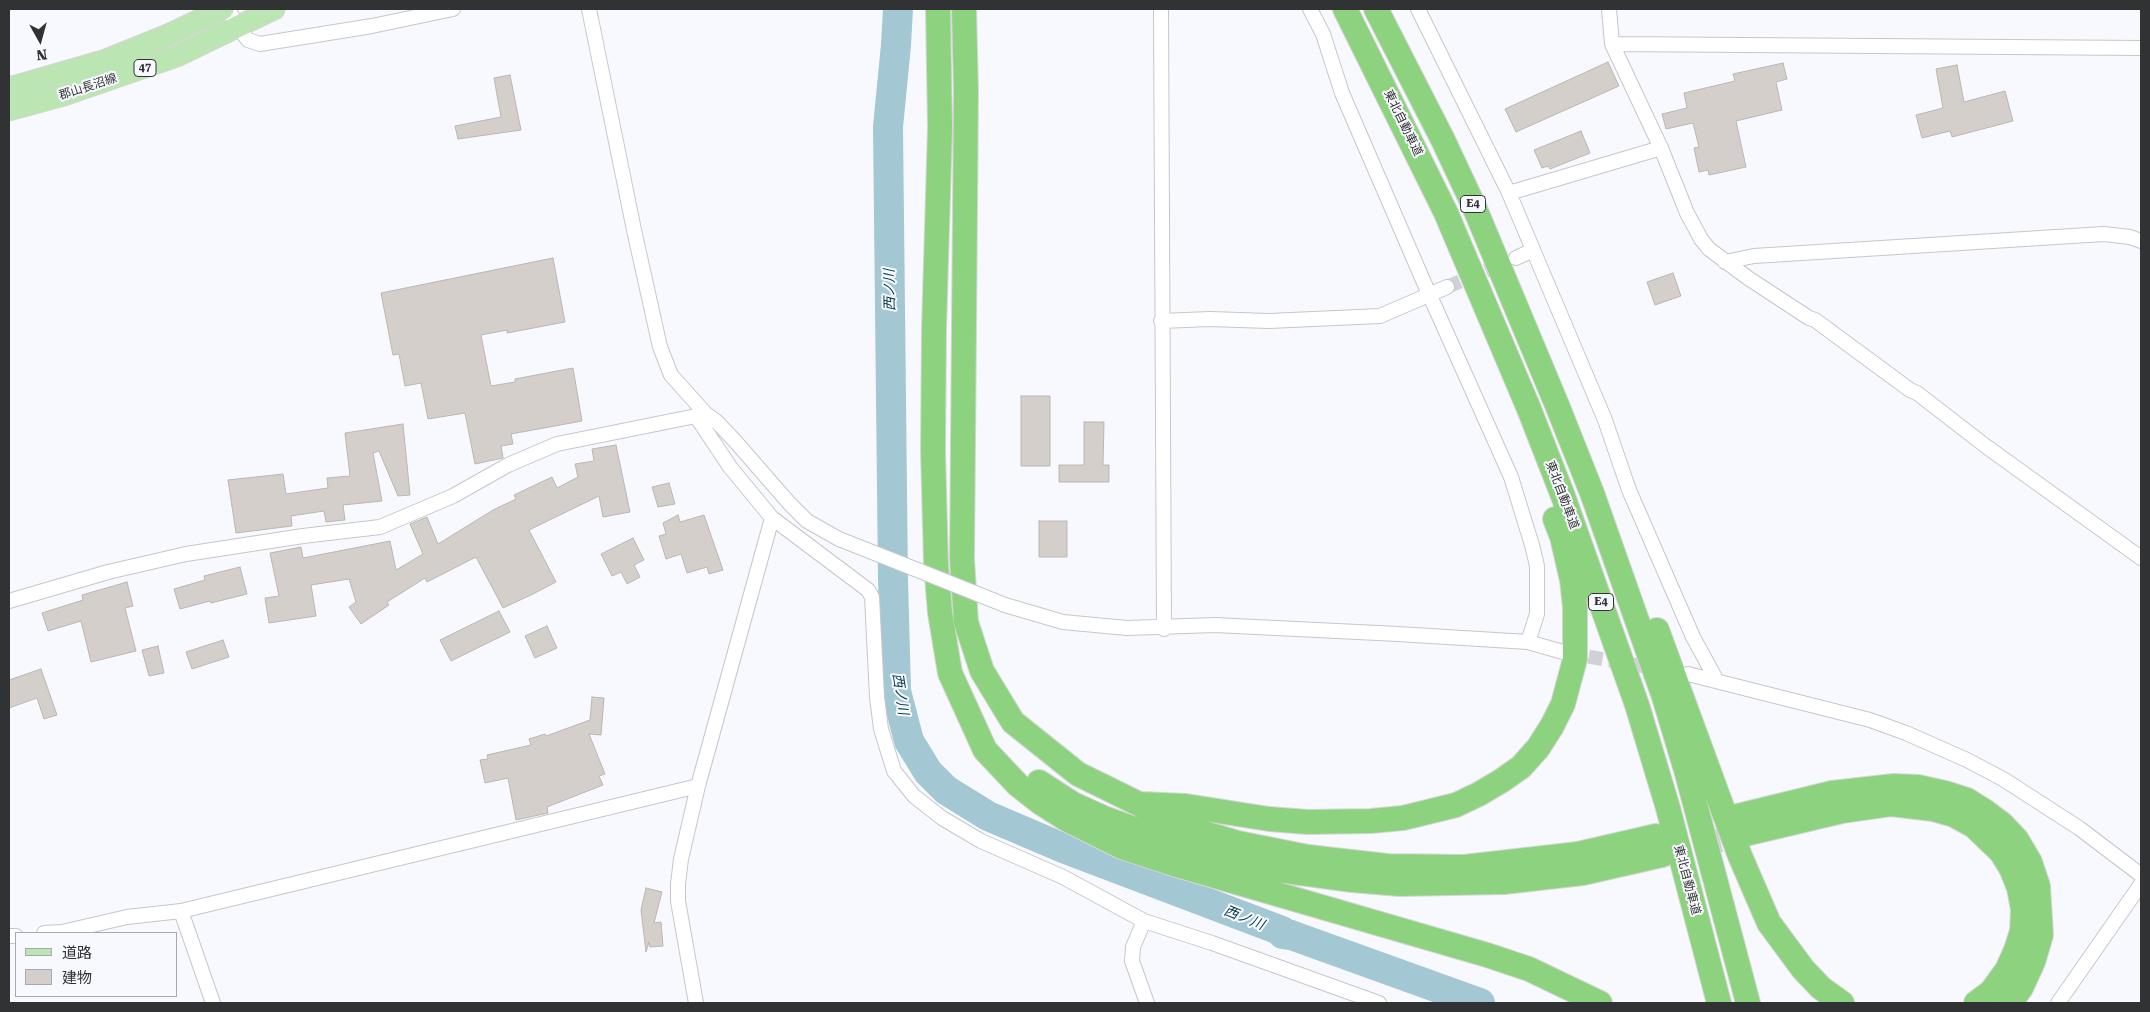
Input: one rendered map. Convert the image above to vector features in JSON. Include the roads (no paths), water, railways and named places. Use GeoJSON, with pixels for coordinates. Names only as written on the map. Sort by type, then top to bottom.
{"type":"FeatureCollection","features":[{"type":"Feature","properties":{"kind":"highway"},"geometry":{"type":"LineString","coordinates":[[938,9],[940,127],[934,329],[933,442],[936,564],[940,613],[950,673],[984,750],[1018,785],[1066,820],[1122,847],[1177,865],[1487,955],[1529,969],[1600,1003]]}},
{"type":"Feature","properties":{"kind":"highway"},"geometry":{"type":"LineString","coordinates":[[964,9],[966,102],[962,559],[966,622],[982,672],[1013,722],[1078,774],[1139,804],[1167,822],[1238,842],[1308,857],[1386,866],[1464,867],[1659,846],[1583,873],[1470,884],[1400,884],[1352,880],[1271,869],[1185,847],[1143,833],[1073,804],[1023,770],[972,725]]}},
{"type":"Feature","properties":{"kind":"highway","name":"東北自動車道"},"geometry":{"type":"LineString","coordinates":[[1345,9],[1446,213],[1529,409],[1610,626],[1637,705],[1668,808],[1719,1003]]}},
{"type":"Feature","properties":{"kind":"highway","name":"E4"},"geometry":{"type":"LineString","coordinates":[[1376,9],[1444,140],[1557,405],[1592,493],[1664,697],[1686,770],[1748,1003]]}},
{"type":"Feature","properties":{"kind":"highway"},"geometry":{"type":"LineString","coordinates":[[1139,804],[1186,806],[1269,819],[1308,822],[1403,818],[1456,804],[1479,794],[1501,781],[1521,767],[1538,748],[1552,726],[1566,697],[1575,659],[1575,607],[1572,580],[1562,537],[1516,414],[1446,213]]}},
{"type":"Feature","properties":{"kind":"highway"},"geometry":{"type":"LineString","coordinates":[[1557,405],[1599,489],[1643,592],[1740,856],[1769,923],[1803,969],[1821,988],[1842,1003]]}},
{"type":"Feature","properties":{"kind":"highway"},"geometry":{"type":"LineString","coordinates":[[1976,1003],[1991,992],[2007,970],[2022,931],[2023,909],[2019,888],[2011,868],[2001,852],[1974,826],[1954,815],[1933,809],[1891,804],[1741,825],[1832,793],[1894,786],[1918,787],[1946,793],[1967,800],[1986,812],[2002,824],[2017,840],[2030,862],[2038,886],[2041,935],[2034,962],[2021,988],[2010,1003]]}},
{"type":"Feature","properties":{"kind":"main road","name":"郡山長沼線"},"geometry":{"type":"LineString","coordinates":[[9,88],[106,60],[168,35],[223,9]]}},
{"type":"Feature","properties":{"kind":"main road","name":"郡山長沼線"},"geometry":{"type":"LineString","coordinates":[[9,110],[123,75],[177,56],[233,18],[274,9]]}},
{"type":"Feature","properties":{"kind":"street"},"geometry":{"type":"LineString","coordinates":[[233,18],[248,40],[260,44],[372,26],[454,9]]}},
{"type":"Feature","properties":{"kind":"street"},"geometry":{"type":"LineString","coordinates":[[589,9],[634,230],[664,359],[671,375],[701,415],[730,467],[772,518],[868,590],[872,597],[880,729],[894,771],[914,796],[942,818],[981,841],[1063,877],[1144,921],[1212,943],[1379,1003]]}},
{"type":"Feature","properties":{"kind":"street"},"geometry":{"type":"LineString","coordinates":[[1161,9],[1161,320],[1164,629]]}},
{"type":"Feature","properties":{"kind":"street"},"geometry":{"type":"LineString","coordinates":[[1310,9],[1323,34],[1342,93],[1511,477],[1532,546],[1538,586],[1537,614],[1528,642]]}},
{"type":"Feature","properties":{"kind":"street"},"geometry":{"type":"LineString","coordinates":[[1418,9],[1509,193],[1605,420],[1629,490],[1693,637],[1717,681]]}},
{"type":"Feature","properties":{"kind":"street"},"geometry":{"type":"LineString","coordinates":[[1609,9],[1612,44],[1662,148],[1693,225],[1709,249],[1809,318],[1815,320],[2141,558]]}},
{"type":"Feature","properties":{"kind":"street"},"geometry":{"type":"LineString","coordinates":[[1612,44],[2141,48]]}},
{"type":"Feature","properties":{"kind":"street"},"geometry":{"type":"LineString","coordinates":[[1509,193],[1662,148]]}},
{"type":"Feature","properties":{"kind":"street"},"geometry":{"type":"LineString","coordinates":[[1726,262],[1754,256],[2104,234],[2130,237],[2141,241]]}},
{"type":"Feature","properties":{"kind":"street"},"geometry":{"type":"LineString","coordinates":[[1516,258],[1533,250]]}},
{"type":"Feature","properties":{"kind":"street"},"geometry":{"type":"LineString","coordinates":[[1161,320],[1269,321],[1380,316],[1430,296],[1447,287]]}},
{"type":"Feature","properties":{"kind":"street"},"geometry":{"type":"LineString","coordinates":[[9,601],[108,572],[186,554],[303,536],[380,527],[453,496],[508,466],[557,444],[701,415],[716,421],[807,522],[839,539],[1005,605],[1063,622],[1127,628],[1164,629],[1215,625],[1528,642],[1563,652]]}},
{"type":"Feature","properties":{"kind":"street"},"geometry":{"type":"LineString","coordinates":[[696,1003],[680,920],[678,884],[684,844],[698,786],[772,518]]}},
{"type":"Feature","properties":{"kind":"street"},"geometry":{"type":"LineString","coordinates":[[1688,674],[1870,720],[1906,733],[2003,779],[2079,828],[2141,875]]}},
{"type":"Feature","properties":{"kind":"street"},"geometry":{"type":"LineString","coordinates":[[62,932],[127,917],[181,911],[698,786]]}},
{"type":"Feature","properties":{"kind":"street"},"geometry":{"type":"LineString","coordinates":[[2058,1003],[2141,884]]}},
{"type":"Feature","properties":{"kind":"street"},"geometry":{"type":"LineString","coordinates":[[181,911],[213,1003]]}},
{"type":"Feature","properties":{"kind":"street"},"geometry":{"type":"LineString","coordinates":[[1144,921],[1133,947],[1132,962],[1147,1003]]}},
{"type":"Feature","properties":{"kind":"waterway","name":"西ノ川"},"geometry":{"type":"LineString","coordinates":[[898,9],[888,127],[893,579],[896,691],[909,741],[928,772],[946,790],[988,816],[1063,848],[1282,931],[1283,934],[1291,935],[1480,1003]]}},
{"type":"Feature","properties":{"kind":"tunnel"},"geometry":{"type":"LineString","coordinates":[[1447,287],[1504,263]]}},
{"type":"Feature","properties":{"kind":"tunnel"},"geometry":{"type":"LineString","coordinates":[[1568,653],[1658,669]]}},
{"type":"Feature","properties":{"kind":"tunnel"},"geometry":{"type":"LineString","coordinates":[[1662,855],[1745,834]]}}]}
